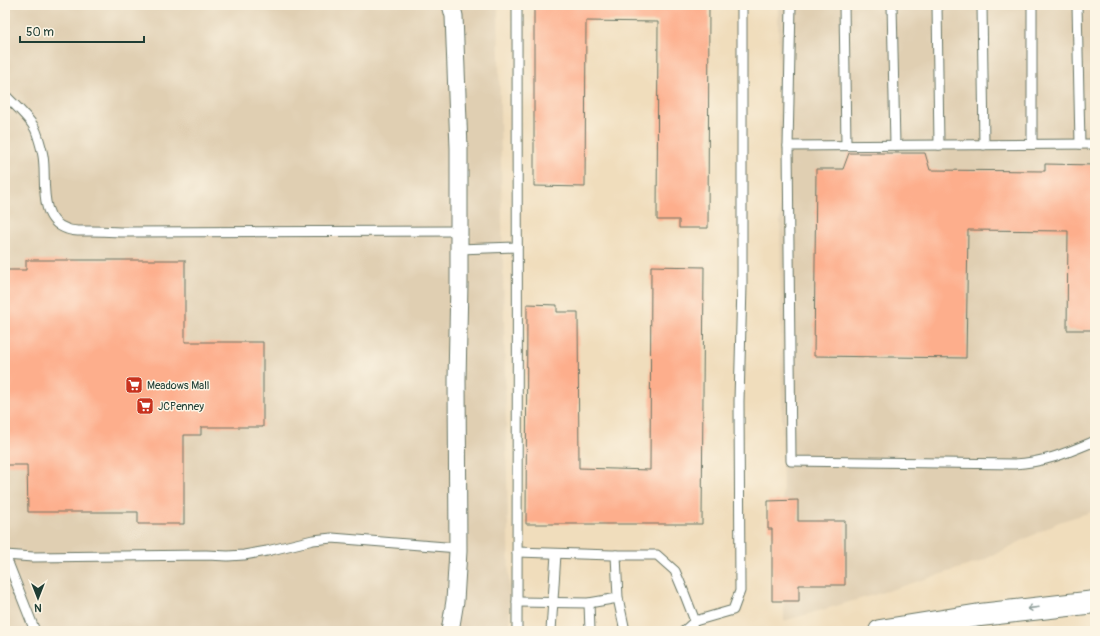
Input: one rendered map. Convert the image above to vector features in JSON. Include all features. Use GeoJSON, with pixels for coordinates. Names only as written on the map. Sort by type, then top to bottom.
{"type":"FeatureCollection","features":[{"type":"Feature","properties":{"kind":"highway"},"geometry":{"type":"LineString","coordinates":[[1071,604],[1095,596]]}},
{"type":"Feature","properties":{"kind":"highway"},"geometry":{"type":"LineString","coordinates":[[880,631],[980,615],[1095,602]]}},
{"type":"Feature","properties":{"kind":"street"},"geometry":{"type":"LineString","coordinates":[[450,631],[456,601],[458,548],[457,418],[460,284],[459,148],[454,16],[451,5]]}},
{"type":"Feature","properties":{"kind":"lane"},"geometry":{"type":"LineString","coordinates":[[517,5],[517,631]]}},
{"type":"Feature","properties":{"kind":"lane"},"geometry":{"type":"LineString","coordinates":[[684,631],[694,621],[733,610],[740,591],[738,401],[742,285],[742,5]]}},
{"type":"Feature","properties":{"kind":"lane"},"geometry":{"type":"LineString","coordinates":[[791,5],[788,146],[790,461],[1030,463],[1058,456],[1095,441]]}},
{"type":"Feature","properties":{"kind":"lane"},"geometry":{"type":"LineString","coordinates":[[844,5],[846,145]]}},
{"type":"Feature","properties":{"kind":"lane"},"geometry":{"type":"LineString","coordinates":[[892,5],[895,145]]}},
{"type":"Feature","properties":{"kind":"lane"},"geometry":{"type":"LineString","coordinates":[[937,5],[939,145]]}},
{"type":"Feature","properties":{"kind":"lane"},"geometry":{"type":"LineString","coordinates":[[982,5],[984,145]]}},
{"type":"Feature","properties":{"kind":"lane"},"geometry":{"type":"LineString","coordinates":[[1032,5],[1032,144]]}},
{"type":"Feature","properties":{"kind":"lane"},"geometry":{"type":"LineString","coordinates":[[1077,5],[1080,144]]}},
{"type":"Feature","properties":{"kind":"lane"},"geometry":{"type":"LineString","coordinates":[[5,96],[34,127],[43,156],[45,201],[55,222],[67,229],[80,231],[128,232],[459,231]]}},
{"type":"Feature","properties":{"kind":"lane"},"geometry":{"type":"LineString","coordinates":[[788,146],[1095,144]]}},
{"type":"Feature","properties":{"kind":"lane"},"geometry":{"type":"LineString","coordinates":[[459,249],[517,247]]}},
{"type":"Feature","properties":{"kind":"lane"},"geometry":{"type":"LineString","coordinates":[[35,631],[5,555],[33,557],[228,556],[259,553],[313,540],[332,538],[458,548]]}},
{"type":"Feature","properties":{"kind":"lane"},"geometry":{"type":"LineString","coordinates":[[517,552],[657,555],[675,571],[694,621]]}},
{"type":"Feature","properties":{"kind":"lane"},"geometry":{"type":"LineString","coordinates":[[551,631],[556,554]]}},
{"type":"Feature","properties":{"kind":"lane"},"geometry":{"type":"LineString","coordinates":[[616,555],[618,598],[625,631]]}},
{"type":"Feature","properties":{"kind":"lane"},"geometry":{"type":"LineString","coordinates":[[517,602],[588,603],[618,598]]}},
{"type":"Feature","properties":{"kind":"lane"},"geometry":{"type":"LineString","coordinates":[[588,603],[590,631]]}},
{"type":"Feature","properties":{"kind":"shaded area"},"geometry":{"type":"Polygon","coordinates":[[[5,5],[498,5],[510,631],[5,631],[5,5]]]}},
{"type":"Feature","properties":{"kind":"shaded area"},"geometry":{"type":"Polygon","coordinates":[[[778,5],[1095,5],[1095,511],[1059,522],[980,562],[784,621],[778,5]]]}},
{"type":"Feature","properties":{"kind":"building"},"geometry":{"type":"Polygon","coordinates":[[[534,5],[709,5],[708,228],[679,228],[679,220],[657,220],[658,22],[586,21],[585,187],[534,186],[534,5]]]}},
{"type":"Feature","properties":{"kind":"building"},"geometry":{"type":"Polygon","coordinates":[[[849,153],[925,153],[930,170],[1045,171],[1045,164],[1095,165],[1095,330],[1067,330],[1068,231],[968,230],[966,358],[814,356],[816,169],[843,169],[849,153]]]}},
{"type":"Feature","properties":{"kind":"building","name":"Meadows Mall"},"geometry":{"type":"Polygon","coordinates":[[[26,260],[185,260],[185,342],[263,342],[263,427],[201,427],[201,435],[184,435],[184,524],[138,524],[138,512],[28,512],[27,465],[5,465],[5,270],[26,270],[26,260]]]}},
{"type":"Feature","properties":{"kind":"building"},"geometry":{"type":"Polygon","coordinates":[[[651,266],[704,267],[702,524],[526,524],[527,304],[557,305],[557,312],[578,312],[579,468],[650,470],[651,266]]]}},
{"type":"Feature","properties":{"kind":"building"},"geometry":{"type":"Polygon","coordinates":[[[798,500],[798,521],[845,521],[845,585],[799,585],[799,601],[772,601],[772,529],[768,529],[768,501],[798,500]]]}},
{"type":"Feature","properties":{"kind":"place","name":"Meadows Mall"},"geometry":{"type":"Point","coordinates":[134,385]}},
{"type":"Feature","properties":{"kind":"place","name":"JCPenney"},"geometry":{"type":"Point","coordinates":[145,406]}}]}
